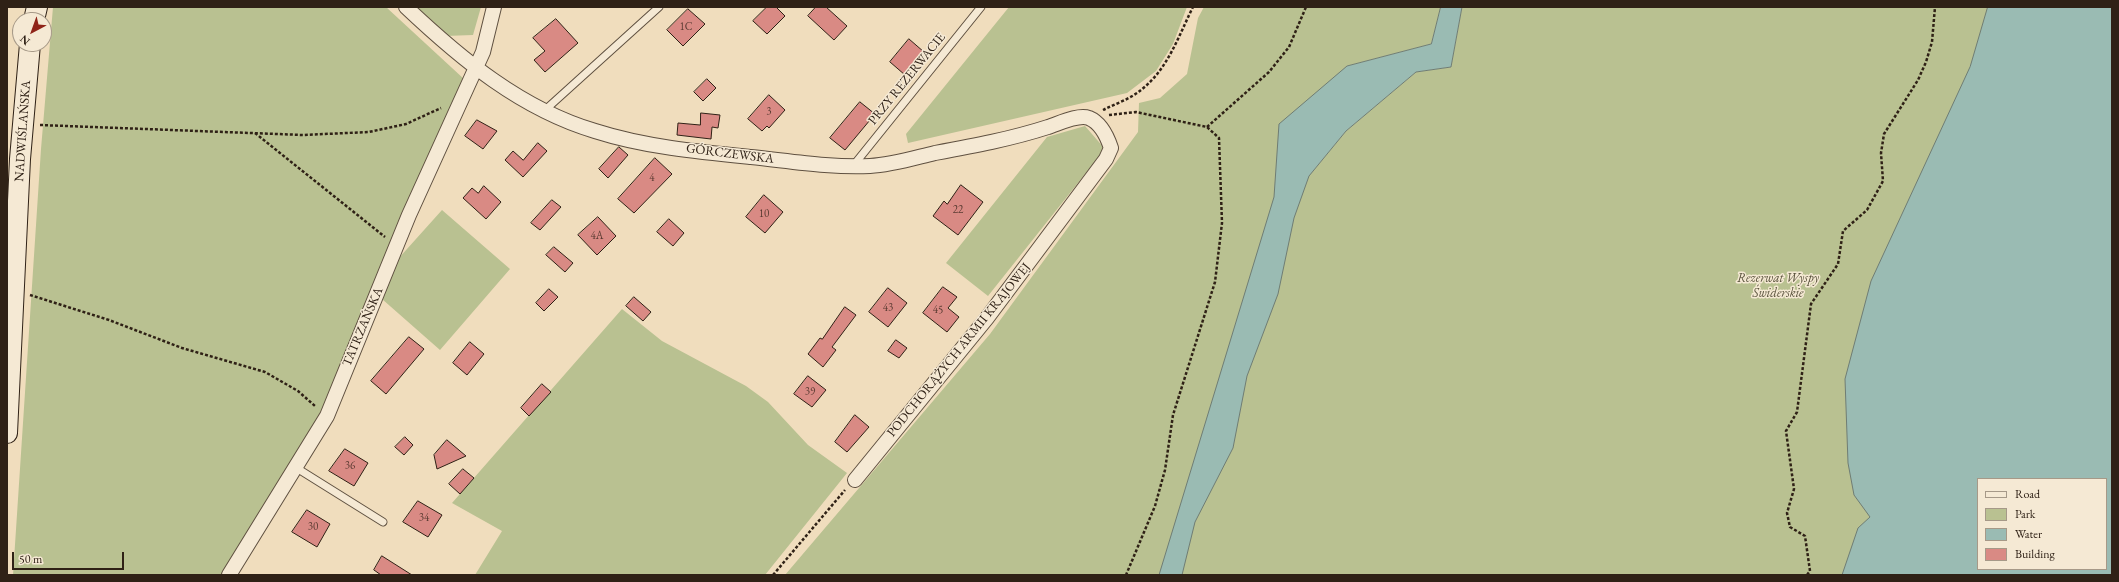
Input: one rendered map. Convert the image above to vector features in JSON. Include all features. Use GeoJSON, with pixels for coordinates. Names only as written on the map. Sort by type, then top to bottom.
{"type":"FeatureCollection","features":[{"type":"Feature","properties":{"kind":"main road","name":"NADWIŚLAŃSKA"},"geometry":{"type":"LineString","coordinates":[[7,433],[21,144],[29,52]]}},
{"type":"Feature","properties":{"kind":"street","name":"GÓRCZEWSKA"},"geometry":{"type":"LineString","coordinates":[[406,7],[439,38],[475,68],[544,110],[595,132],[708,154],[853,166],[886,164],[1021,135],[1077,118],[1088,118]]}},
{"type":"Feature","properties":{"kind":"street","name":"TATRZAŃSKA"},"geometry":{"type":"LineString","coordinates":[[229,575],[326,416],[412,208],[483,52],[494,7]]}},
{"type":"Feature","properties":{"kind":"street","name":"PODCHORĄŻYCH ARMII KRAJOWEJ"},"geometry":{"type":"LineString","coordinates":[[855,480],[987,318],[1106,159],[1111,148],[1107,136],[1100,127],[1088,118]]}},
{"type":"Feature","properties":{"kind":"lane"},"geometry":{"type":"LineString","coordinates":[[544,110],[659,7]]}},
{"type":"Feature","properties":{"kind":"lane","name":"PRZY REZERWACIE"},"geometry":{"type":"LineString","coordinates":[[853,166],[980,7]]}},
{"type":"Feature","properties":{"kind":"lane"},"geometry":{"type":"LineString","coordinates":[[295,467],[383,522]]}},
{"type":"Feature","properties":{"kind":"path"},"geometry":{"type":"LineString","coordinates":[[1088,118],[1140,91],[1158,74],[1177,42],[1193,7]]}},
{"type":"Feature","properties":{"kind":"path"},"geometry":{"type":"LineString","coordinates":[[1207,127],[1269,72],[1289,47],[1306,7]]}},
{"type":"Feature","properties":{"kind":"path"},"geometry":{"type":"LineString","coordinates":[[1807,575],[1810,571],[1805,536],[1790,527],[1787,513],[1794,489],[1786,431],[1797,412],[1811,304],[1838,264],[1843,231],[1867,210],[1883,181],[1881,153],[1884,134],[1918,80],[1926,62],[1932,42],[1935,7]]}},
{"type":"Feature","properties":{"kind":"path"},"geometry":{"type":"LineString","coordinates":[[40,125],[255,133],[303,134],[370,132],[406,124],[442,108]]}},
{"type":"Feature","properties":{"kind":"path"},"geometry":{"type":"LineString","coordinates":[[1088,118],[1136,112],[1207,127],[1219,138],[1222,224],[1215,282],[1173,415],[1165,470],[1155,506],[1126,575]]}},
{"type":"Feature","properties":{"kind":"path"},"geometry":{"type":"LineString","coordinates":[[255,133],[397,246]]}},
{"type":"Feature","properties":{"kind":"path"},"geometry":{"type":"LineString","coordinates":[[14,290],[109,320],[182,348],[265,372],[298,391],[326,416]]}},
{"type":"Feature","properties":{"kind":"path"},"geometry":{"type":"LineString","coordinates":[[773,575],[855,480]]}},
{"type":"Feature","properties":{"kind":"green space"},"geometry":{"type":"Polygon","coordinates":[[[53,7],[386,7],[464,79],[349,352],[318,417],[223,575],[13,575],[41,149],[49,52],[52,52],[53,7]]]}},
{"type":"Feature","properties":{"kind":"green space"},"geometry":{"type":"Polygon","coordinates":[[[415,7],[481,7],[473,35],[445,36],[415,7]]]}},
{"type":"Feature","properties":{"kind":"green space"},"geometry":{"type":"Polygon","coordinates":[[[1009,7],[1187,7],[1173,44],[1156,71],[1127,93],[908,143],[906,134],[1009,7]]]}},
{"type":"Feature","properties":{"kind":"green space","name":"Rezerwat Wyspy Świderskie"},"geometry":{"type":"Polygon","coordinates":[[[1204,7],[1441,7],[1431,44],[1347,66],[1312,172],[1346,131],[1416,72],[1451,67],[1462,7],[2112,7],[2112,575],[785,575],[990,334],[1138,132],[1139,103],[1160,98],[1187,74],[1198,18],[1204,7]]]}},
{"type":"Feature","properties":{"kind":"green space"},"geometry":{"type":"Polygon","coordinates":[[[1085,126],[1105,149],[988,296],[946,263],[1047,137],[1085,126]]]}},
{"type":"Feature","properties":{"kind":"green space"},"geometry":{"type":"Polygon","coordinates":[[[442,210],[510,269],[440,350],[382,299],[398,259],[442,210]]]}},
{"type":"Feature","properties":{"kind":"green space"},"geometry":{"type":"Polygon","coordinates":[[[622,309],[662,341],[746,386],[768,402],[808,445],[847,473],[765,575],[475,575],[502,531],[452,503],[622,309]]]}},
{"type":"Feature","properties":{"kind":"water"},"geometry":{"type":"Polygon","coordinates":[[[1441,7],[1462,7],[1451,67],[1416,72],[1346,131],[1309,176],[1294,218],[1278,294],[1247,376],[1233,448],[1195,522],[1182,575],[1159,575],[1274,197],[1279,124],[1347,66],[1431,44],[1441,7]]]}},
{"type":"Feature","properties":{"kind":"water"},"geometry":{"type":"Polygon","coordinates":[[[1988,7],[2112,7],[2112,575],[1842,575],[1858,528],[1870,517],[1854,495],[1848,463],[1845,379],[1871,281],[1970,67],[1988,7]]]}},
{"type":"Feature","properties":{"kind":"building"},"geometry":{"type":"Polygon","coordinates":[[[767,7],[776,7],[785,16],[767,34],[753,21],[767,7]]]}},
{"type":"Feature","properties":{"kind":"building"},"geometry":{"type":"Polygon","coordinates":[[[816,7],[826,7],[847,26],[834,40],[808,16],[816,7]]]}},
{"type":"Feature","properties":{"kind":"building"},"geometry":{"type":"Polygon","coordinates":[[[688,9],[705,24],[683,46],[667,30],[688,9]]]}},
{"type":"Feature","properties":{"kind":"building"},"geometry":{"type":"Polygon","coordinates":[[[556,19],[578,43],[545,72],[534,60],[545,51],[533,38],[556,19]]]}},
{"type":"Feature","properties":{"kind":"building"},"geometry":{"type":"Polygon","coordinates":[[[909,39],[924,52],[905,75],[890,62],[909,39]]]}},
{"type":"Feature","properties":{"kind":"building"},"geometry":{"type":"Polygon","coordinates":[[[707,79],[716,88],[703,101],[694,92],[707,79]]]}},
{"type":"Feature","properties":{"kind":"building"},"geometry":{"type":"Polygon","coordinates":[[[769,95],[785,110],[769,128],[767,126],[762,131],[748,119],[769,95]]]}},
{"type":"Feature","properties":{"kind":"building"},"geometry":{"type":"Polygon","coordinates":[[[860,102],[875,114],[845,150],[830,138],[860,102]]]}},
{"type":"Feature","properties":{"kind":"building"},"geometry":{"type":"Polygon","coordinates":[[[701,113],[720,115],[718,128],[712,127],[711,139],[677,135],[678,123],[700,125],[701,113]]]}},
{"type":"Feature","properties":{"kind":"building"},"geometry":{"type":"Polygon","coordinates":[[[477,120],[497,131],[483,149],[465,136],[477,120]]]}},
{"type":"Feature","properties":{"kind":"building"},"geometry":{"type":"Polygon","coordinates":[[[538,143],[547,151],[523,177],[505,160],[513,151],[523,160],[538,143]]]}},
{"type":"Feature","properties":{"kind":"building"},"geometry":{"type":"Polygon","coordinates":[[[619,147],[628,155],[608,178],[599,169],[619,147]]]}},
{"type":"Feature","properties":{"kind":"building"},"geometry":{"type":"Polygon","coordinates":[[[655,158],[672,174],[634,213],[618,199],[655,158]]]}},
{"type":"Feature","properties":{"kind":"building"},"geometry":{"type":"Polygon","coordinates":[[[961,185],[983,202],[958,235],[933,216],[944,201],[947,204],[961,185]]]}},
{"type":"Feature","properties":{"kind":"building"},"geometry":{"type":"Polygon","coordinates":[[[484,186],[501,202],[486,219],[463,198],[472,188],[478,193],[484,186]]]}},
{"type":"Feature","properties":{"kind":"building"},"geometry":{"type":"Polygon","coordinates":[[[764,195],[783,212],[765,233],[746,217],[764,195]]]}},
{"type":"Feature","properties":{"kind":"building"},"geometry":{"type":"Polygon","coordinates":[[[552,200],[561,207],[540,230],[531,223],[552,200]]]}},
{"type":"Feature","properties":{"kind":"building"},"geometry":{"type":"Polygon","coordinates":[[[598,217],[616,236],[597,255],[578,235],[598,217]]]}},
{"type":"Feature","properties":{"kind":"building"},"geometry":{"type":"Polygon","coordinates":[[[669,219],[684,233],[673,246],[657,232],[669,219]]]}},
{"type":"Feature","properties":{"kind":"building"},"geometry":{"type":"Polygon","coordinates":[[[554,247],[573,263],[565,272],[546,255],[554,247]]]}},
{"type":"Feature","properties":{"kind":"building"},"geometry":{"type":"Polygon","coordinates":[[[943,287],[957,297],[948,308],[959,317],[947,332],[923,313],[943,287]]]}},
{"type":"Feature","properties":{"kind":"building"},"geometry":{"type":"Polygon","coordinates":[[[888,288],[907,303],[888,327],[869,312],[888,288]]]}},
{"type":"Feature","properties":{"kind":"building"},"geometry":{"type":"Polygon","coordinates":[[[549,289],[558,297],[544,311],[536,303],[549,289]]]}},
{"type":"Feature","properties":{"kind":"building"},"geometry":{"type":"Polygon","coordinates":[[[634,297],[651,312],[643,321],[626,306],[634,297]]]}},
{"type":"Feature","properties":{"kind":"building"},"geometry":{"type":"Polygon","coordinates":[[[845,307],[856,315],[832,347],[836,350],[823,367],[808,354],[820,338],[822,339],[845,307]]]}},
{"type":"Feature","properties":{"kind":"building"},"geometry":{"type":"Polygon","coordinates":[[[409,337],[424,349],[386,394],[371,381],[409,337]]]}},
{"type":"Feature","properties":{"kind":"building"},"geometry":{"type":"Polygon","coordinates":[[[896,340],[907,348],[899,358],[888,351],[896,340]]]}},
{"type":"Feature","properties":{"kind":"building"},"geometry":{"type":"Polygon","coordinates":[[[470,342],[484,354],[467,375],[453,363],[470,342]]]}},
{"type":"Feature","properties":{"kind":"building"},"geometry":{"type":"Polygon","coordinates":[[[808,376],[826,390],[812,407],[794,394],[808,376]]]}},
{"type":"Feature","properties":{"kind":"building"},"geometry":{"type":"Polygon","coordinates":[[[542,384],[551,392],[529,416],[521,408],[542,384]]]}},
{"type":"Feature","properties":{"kind":"building"},"geometry":{"type":"Polygon","coordinates":[[[855,415],[869,427],[847,452],[835,442],[855,415]]]}},
{"type":"Feature","properties":{"kind":"building"},"geometry":{"type":"Polygon","coordinates":[[[405,437],[413,445],[404,455],[395,447],[405,437]]]}},
{"type":"Feature","properties":{"kind":"building"},"geometry":{"type":"Polygon","coordinates":[[[447,440],[466,456],[437,469],[434,455],[447,440]]]}},
{"type":"Feature","properties":{"kind":"building"},"geometry":{"type":"Polygon","coordinates":[[[345,449],[368,463],[354,486],[329,471],[345,449]]]}},
{"type":"Feature","properties":{"kind":"building"},"geometry":{"type":"Polygon","coordinates":[[[463,469],[474,478],[460,494],[449,484],[463,469]]]}},
{"type":"Feature","properties":{"kind":"building"},"geometry":{"type":"Polygon","coordinates":[[[418,501],[442,515],[428,537],[403,522],[418,501]]]}},
{"type":"Feature","properties":{"kind":"building"},"geometry":{"type":"Polygon","coordinates":[[[307,510],[330,524],[317,547],[292,532],[307,510]]]}},
{"type":"Feature","properties":{"kind":"building"},"geometry":{"type":"Polygon","coordinates":[[[382,556],[412,575],[381,575],[374,570],[382,556]]]}}]}
